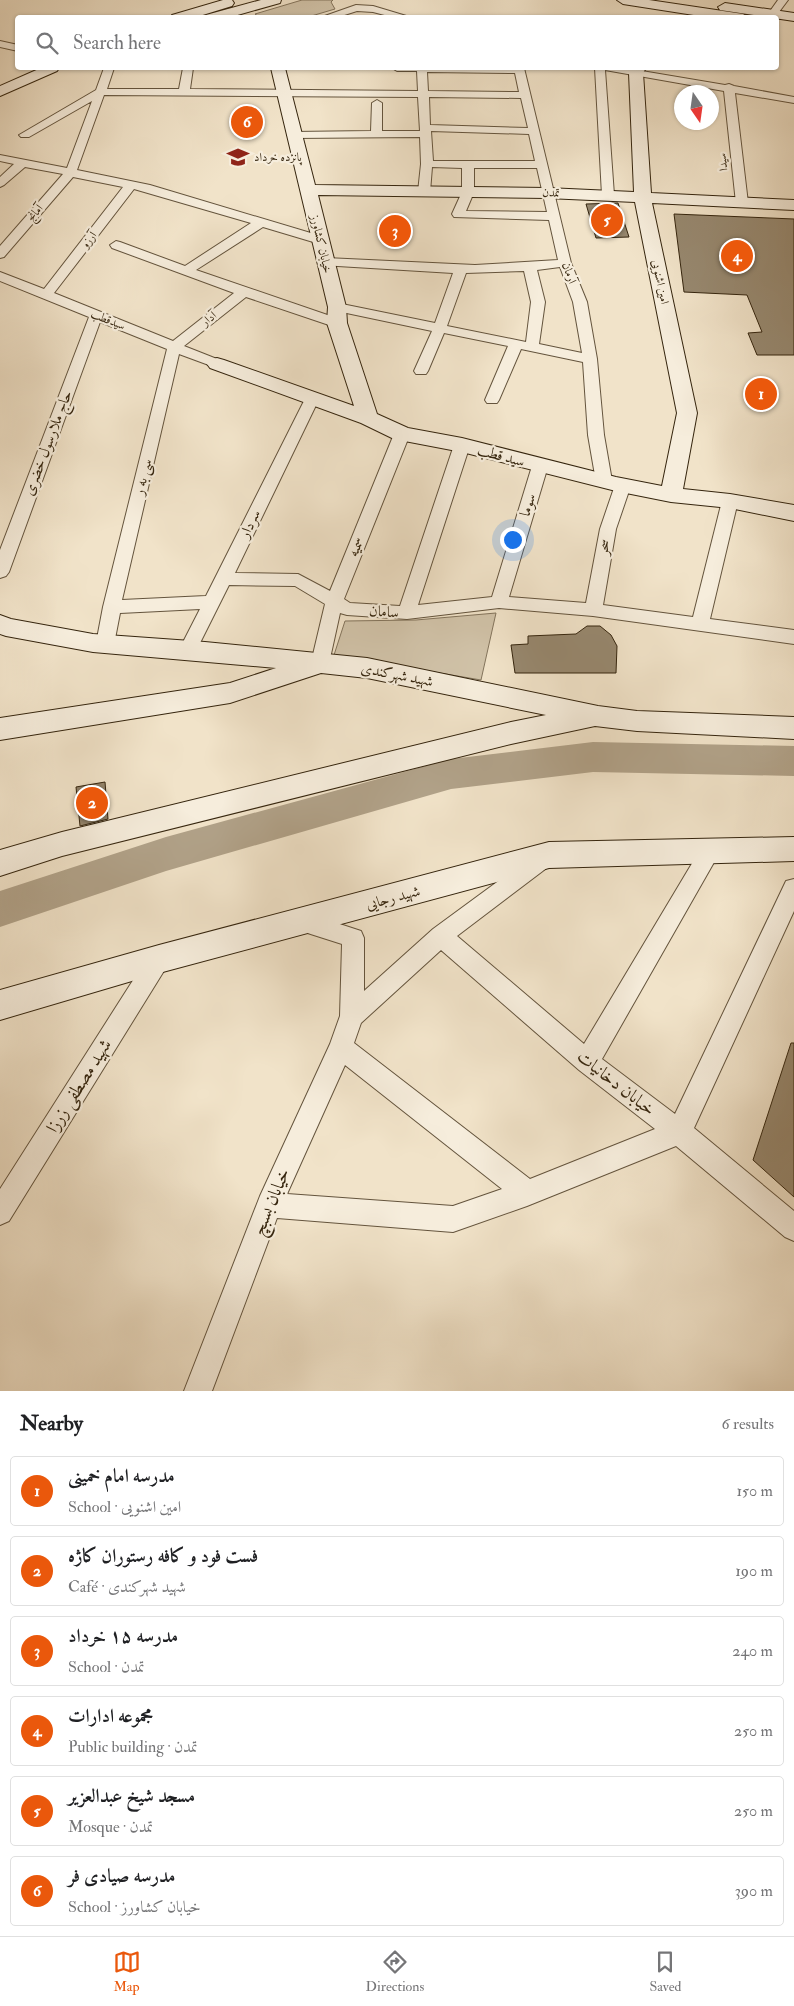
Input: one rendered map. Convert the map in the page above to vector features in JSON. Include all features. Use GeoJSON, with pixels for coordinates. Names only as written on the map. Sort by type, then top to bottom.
{"type":"FeatureCollection","features":[{"type":"Feature","properties":{"kind":"street"},"geometry":{"type":"LineString","coordinates":[[198,0],[236,8]]}},
{"type":"Feature","properties":{"kind":"street"},"geometry":{"type":"LineString","coordinates":[[195,15],[274,0]]}},
{"type":"Feature","properties":{"kind":"street"},"geometry":{"type":"LineString","coordinates":[[623,0],[750,15]]}},
{"type":"Feature","properties":{"kind":"street"},"geometry":{"type":"LineString","coordinates":[[776,15],[783,0]]}},
{"type":"Feature","properties":{"kind":"street"},"geometry":{"type":"LineString","coordinates":[[675,6],[727,15]]}},
{"type":"Feature","properties":{"kind":"street"},"geometry":{"type":"LineString","coordinates":[[218,15],[236,8]]}},
{"type":"Feature","properties":{"kind":"street"},"geometry":{"type":"LineString","coordinates":[[333,15],[356,8],[373,8],[398,15]]}},
{"type":"Feature","properties":{"kind":"street"},"geometry":{"type":"LineString","coordinates":[[779,18],[794,17]]}},
{"type":"Feature","properties":{"kind":"street"},"geometry":{"type":"LineString","coordinates":[[779,19],[794,24]]}},
{"type":"Feature","properties":{"kind":"street"},"geometry":{"type":"LineString","coordinates":[[0,44],[15,47]]}},
{"type":"Feature","properties":{"kind":"street"},"geometry":{"type":"LineString","coordinates":[[0,81],[25,70]]}},
{"type":"Feature","properties":{"kind":"street"},"geometry":{"type":"LineString","coordinates":[[0,92],[48,70]]}},
{"type":"Feature","properties":{"kind":"street"},"geometry":{"type":"LineString","coordinates":[[71,172],[108,70]]}},
{"type":"Feature","properties":{"kind":"street"},"geometry":{"type":"LineString","coordinates":[[184,94],[188,70]]}},
{"type":"Feature","properties":{"kind":"street","name":"خیابان کشاورز"},"geometry":{"type":"LineString","coordinates":[[278,70],[326,262],[337,315],[368,418]]}},
{"type":"Feature","properties":{"kind":"street"},"geometry":{"type":"LineString","coordinates":[[422,70],[427,164],[424,192]]}},
{"type":"Feature","properties":{"kind":"street","name":"آرمان"},"geometry":{"type":"LineString","coordinates":[[520,70],[547,193],[565,263],[580,302],[590,359],[596,435],[614,483]]}},
{"type":"Feature","properties":{"kind":"street"},"geometry":{"type":"LineString","coordinates":[[600,70],[608,196]]}},
{"type":"Feature","properties":{"kind":"street"},"geometry":{"type":"LineString","coordinates":[[638,70],[794,100]]}},
{"type":"Feature","properties":{"kind":"street","name":"امین اشنویی"},"geometry":{"type":"LineString","coordinates":[[638,70],[643,199],[687,413],[671,495]]}},
{"type":"Feature","properties":{"kind":"street","name":"سیدا"},"geometry":{"type":"LineString","coordinates":[[729,88],[742,203]]}},
{"type":"Feature","properties":{"kind":"street"},"geometry":{"type":"LineString","coordinates":[[25,135],[100,92],[184,94],[283,92],[525,96]]}},
{"type":"Feature","properties":{"kind":"street"},"geometry":{"type":"LineString","coordinates":[[376,134],[377,103]]}},
{"type":"Feature","properties":{"kind":"street"},"geometry":{"type":"LineString","coordinates":[[293,135],[376,134],[424,131],[533,131]]}},
{"type":"Feature","properties":{"kind":"street"},"geometry":{"type":"LineString","coordinates":[[0,158],[131,185],[320,240]]}},
{"type":"Feature","properties":{"kind":"street"},"geometry":{"type":"LineString","coordinates":[[0,183],[22,163]]}},
{"type":"Feature","properties":{"kind":"street"},"geometry":{"type":"LineString","coordinates":[[427,164],[542,165]]}},
{"type":"Feature","properties":{"kind":"street"},"geometry":{"type":"LineString","coordinates":[[468,164],[468,192],[458,214],[554,216]]}},
{"type":"Feature","properties":{"kind":"street","name":"آمانج"},"geometry":{"type":"LineString","coordinates":[[0,254],[71,172]]}},
{"type":"Feature","properties":{"kind":"street","name":"آرزو"},"geometry":{"type":"LineString","coordinates":[[46,295],[131,185]]}},
{"type":"Feature","properties":{"kind":"street","name":"تمدن"},"geometry":{"type":"LineString","coordinates":[[308,190],[547,193],[794,205]]}},
{"type":"Feature","properties":{"kind":"street"},"geometry":{"type":"LineString","coordinates":[[186,271],[262,222]]}},
{"type":"Feature","properties":{"kind":"street"},"geometry":{"type":"LineString","coordinates":[[116,245],[244,292],[337,315],[440,327],[590,359]]}},
{"type":"Feature","properties":{"kind":"street"},"geometry":{"type":"LineString","coordinates":[[326,262],[461,268],[530,268],[565,263]]}},
{"type":"Feature","properties":{"kind":"street"},"geometry":{"type":"LineString","coordinates":[[421,371],[440,327],[461,268]]}},
{"type":"Feature","properties":{"kind":"street"},"geometry":{"type":"LineString","coordinates":[[530,268],[538,302],[532,348]]}},
{"type":"Feature","properties":{"kind":"street","name":"سیدقطب"},"geometry":{"type":"LineString","coordinates":[[0,276],[217,364]]}},
{"type":"Feature","properties":{"kind":"street","name":"آدار"},"geometry":{"type":"LineString","coordinates":[[174,347],[244,292]]}},
{"type":"Feature","properties":{"kind":"street","name":"حاج ملارسول خضری"},"geometry":{"type":"LineString","coordinates":[[0,572],[96,315]]}},
{"type":"Feature","properties":{"kind":"street"},"geometry":{"type":"LineString","coordinates":[[492,400],[516,344]]}},
{"type":"Feature","properties":{"kind":"street","name":"سی به ر"},"geometry":{"type":"LineString","coordinates":[[104,644],[174,347]]}},
{"type":"Feature","properties":{"kind":"street","name":"سید قطب"},"geometry":{"type":"LineString","coordinates":[[217,364],[368,418],[402,434],[462,445],[540,466],[671,495],[730,501],[794,513]]}},
{"type":"Feature","properties":{"kind":"street","name":"سردار"},"geometry":{"type":"LineString","coordinates":[[188,650],[312,399]]}},
{"type":"Feature","properties":{"kind":"street","name":"سمیه"},"geometry":{"type":"LineString","coordinates":[[320,663],[334,601],[402,434]]}},
{"type":"Feature","properties":{"kind":"street","name":"سامان"},"geometry":{"type":"LineString","coordinates":[[223,579],[298,580],[347,609],[407,613],[462,445]]}},
{"type":"Feature","properties":{"kind":"street","name":"سوما"},"geometry":{"type":"LineString","coordinates":[[499,602],[540,466]]}},
{"type":"Feature","properties":{"kind":"street","name":"سحر"},"geometry":{"type":"LineString","coordinates":[[593,610],[608,530],[614,483]]}},
{"type":"Feature","properties":{"kind":"street"},"geometry":{"type":"LineString","coordinates":[[700,624],[730,501]]}},
{"type":"Feature","properties":{"kind":"street"},"geometry":{"type":"LineString","coordinates":[[112,607],[211,602]]}},
{"type":"Feature","properties":{"kind":"street"},"geometry":{"type":"LineString","coordinates":[[407,613],[499,602],[593,610],[794,637]]}},
{"type":"Feature","properties":{"kind":"street","name":"شهید شهرکندی"},"geometry":{"type":"LineString","coordinates":[[0,624],[6,627],[104,644],[188,650],[367,668],[598,716],[637,721],[794,728]]}},
{"type":"Feature","properties":{"kind":"street"},"geometry":{"type":"LineString","coordinates":[[0,729],[230,693],[320,663]]}},
{"type":"Feature","properties":{"kind":"street"},"geometry":{"type":"LineString","coordinates":[[0,863],[81,839],[511,733],[598,716]]}},
{"type":"Feature","properties":{"kind":"street","name":"شهید رجایی"},"geometry":{"type":"LineString","coordinates":[[0,1005],[159,959],[549,855],[794,849]]}},
{"type":"Feature","properties":{"kind":"street"},"geometry":{"type":"LineString","coordinates":[[587,1062],[710,851]]}},
{"type":"Feature","properties":{"kind":"street"},"geometry":{"type":"LineString","coordinates":[[352,1016],[441,936],[549,855]]}},
{"type":"Feature","properties":{"kind":"street"},"geometry":{"type":"LineString","coordinates":[[269,1204],[453,1219],[528,1193],[679,1132],[794,888]]}},
{"type":"Feature","properties":{"kind":"street"},"geometry":{"type":"LineString","coordinates":[[303,922],[353,938],[352,1016]]}},
{"type":"Feature","properties":{"kind":"street","name":"خیابان دخانیات"},"geometry":{"type":"LineString","coordinates":[[441,936],[587,1062],[679,1132],[794,1228]]}},
{"type":"Feature","properties":{"kind":"street","name":"شهید مصطفی زرزا"},"geometry":{"type":"LineString","coordinates":[[0,1212],[159,959]]}},
{"type":"Feature","properties":{"kind":"street","name":"خیابان بسبچ"},"geometry":{"type":"LineString","coordinates":[[198,1391],[269,1204],[341,1047],[352,1016]]}},
{"type":"Feature","properties":{"kind":"street"},"geometry":{"type":"LineString","coordinates":[[341,1047],[528,1193]]}},
{"type":"Feature","properties":{"kind":"shaded area"},"geometry":{"type":"Polygon","coordinates":[[[302,0],[333,0],[331,2],[335,9],[315,15],[255,14],[302,0]]]}},
{"type":"Feature","properties":{"kind":"shaded area"},"geometry":{"type":"Polygon","coordinates":[[[496,613],[481,680],[334,655],[345,621],[416,620],[496,613]]]}},
{"type":"Feature","properties":{"kind":"building"},"geometry":{"type":"Polygon","coordinates":[[[618,203],[629,237],[596,238],[586,204],[618,203]]]}},
{"type":"Feature","properties":{"kind":"building"},"geometry":{"type":"Polygon","coordinates":[[[674,214],[794,219],[794,355],[757,355],[748,333],[762,332],[747,295],[684,292],[674,214]]]}},
{"type":"Feature","properties":{"kind":"building"},"geometry":{"type":"Polygon","coordinates":[[[587,626],[600,626],[611,635],[617,646],[616,673],[515,673],[511,645],[528,644],[528,636],[576,634],[587,626]]]}},
{"type":"Feature","properties":{"kind":"building"},"geometry":{"type":"Polygon","coordinates":[[[105,782],[108,819],[80,826],[76,787],[105,782]]]}},
{"type":"Feature","properties":{"kind":"building"},"geometry":{"type":"Polygon","coordinates":[[[791,1043],[794,1043],[794,1197],[753,1160],[791,1043]]]}},
{"type":"Feature","properties":{"kind":"waterway"},"geometry":{"type":"LineString","coordinates":[[0,909],[166,854],[451,774],[593,757],[794,761]]}},
{"type":"Feature","properties":{"kind":"place","name":"مدرسه صیادی فر"},"geometry":{"type":"Point","coordinates":[247,122]}},
{"type":"Feature","properties":{"kind":"place","name":"پانزده خرداد"},"geometry":{"type":"Point","coordinates":[238,157]}},
{"type":"Feature","properties":{"kind":"place","name":"مسجد شیخ عبدالعزیر"},"geometry":{"type":"Point","coordinates":[607,220]}},
{"type":"Feature","properties":{"kind":"place","name":"مدرسه ۱۵ خرداد"},"geometry":{"type":"Point","coordinates":[395,231]}},
{"type":"Feature","properties":{"kind":"place","name":"مجموعه ادارات"},"geometry":{"type":"Point","coordinates":[737,256]}},
{"type":"Feature","properties":{"kind":"place","name":"مدرسه امام خمینی"},"geometry":{"type":"Point","coordinates":[761,394]}},
{"type":"Feature","properties":{"kind":"place","name":"فست فود و کافه رستوران کاژه"},"geometry":{"type":"Point","coordinates":[92,803]}}]}
